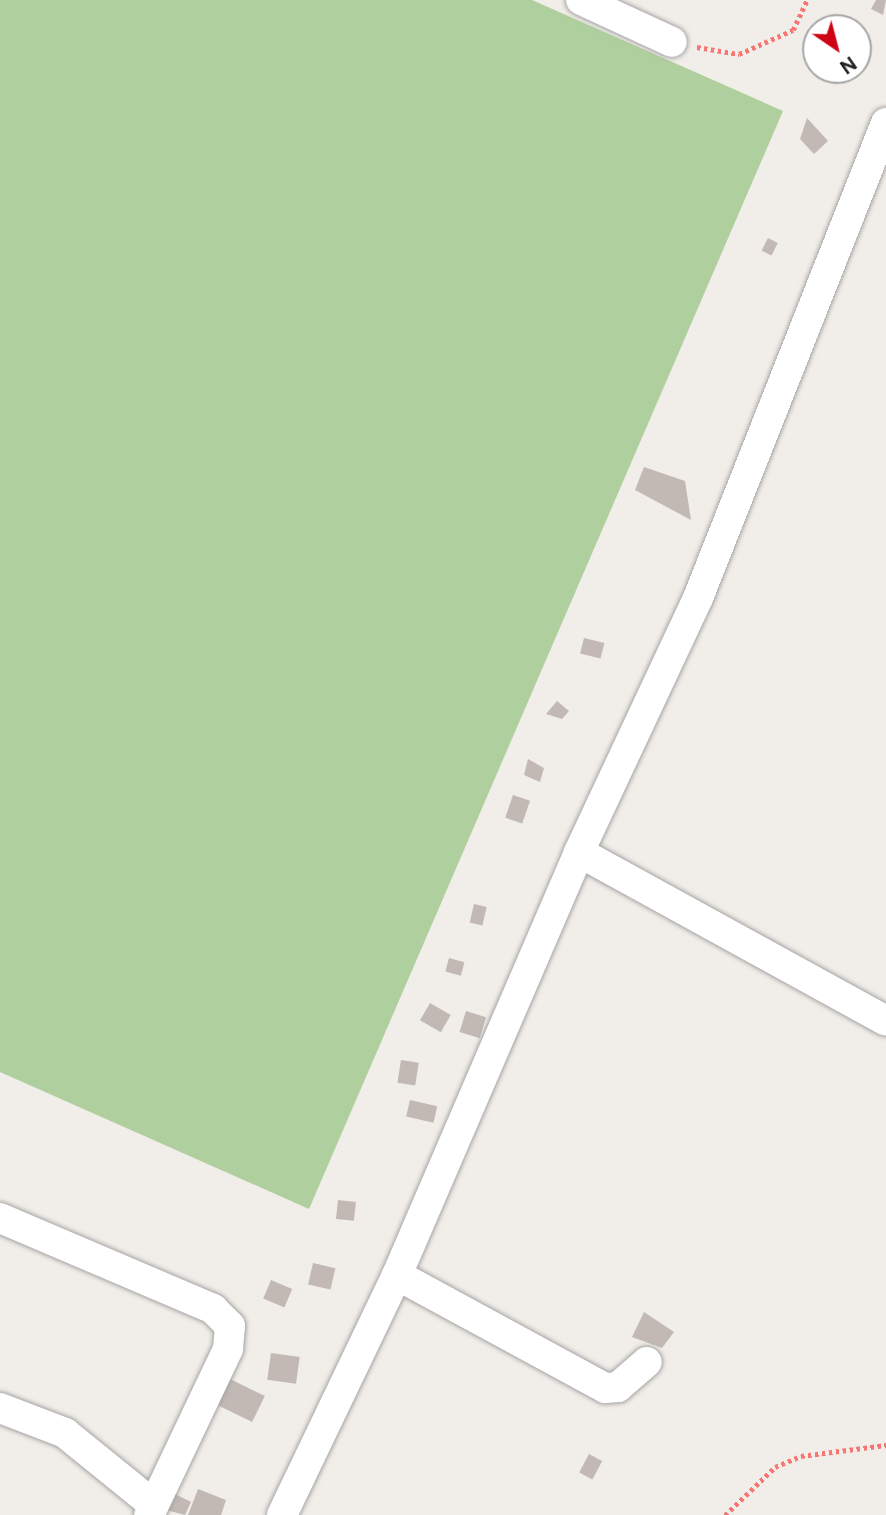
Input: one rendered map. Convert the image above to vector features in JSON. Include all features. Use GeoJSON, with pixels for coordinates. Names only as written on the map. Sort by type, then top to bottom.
{"type":"FeatureCollection","features":[{"type":"Feature","properties":{"kind":"street"},"geometry":{"type":"LineString","coordinates":[[581,0],[672,42]]}},
{"type":"Feature","properties":{"kind":"street"},"geometry":{"type":"LineString","coordinates":[[282,1515],[397,1275],[579,852],[698,598],[886,123]]}},
{"type":"Feature","properties":{"kind":"street"},"geometry":{"type":"LineString","coordinates":[[579,852],[886,1020]]}},
{"type":"Feature","properties":{"kind":"street"},"geometry":{"type":"LineString","coordinates":[[0,1219],[213,1309],[230,1326],[228,1349],[151,1510],[65,1433],[0,1408]]}},
{"type":"Feature","properties":{"kind":"street"},"geometry":{"type":"LineString","coordinates":[[397,1275],[597,1385],[618,1387],[647,1362]]}},
{"type":"Feature","properties":{"kind":"path"},"geometry":{"type":"LineString","coordinates":[[672,42],[740,54],[793,30],[807,0]]}},
{"type":"Feature","properties":{"kind":"path"},"geometry":{"type":"LineString","coordinates":[[725,1515],[775,1467],[800,1455],[886,1446]]}},
{"type":"Feature","properties":{"kind":"green space"},"geometry":{"type":"Polygon","coordinates":[[[0,0],[532,0],[783,111],[309,1209],[0,1072],[0,0]]]}},
{"type":"Feature","properties":{"kind":"building"},"geometry":{"type":"Polygon","coordinates":[[[876,0],[886,0],[883,15],[871,9],[876,0]]]}},
{"type":"Feature","properties":{"kind":"building"},"geometry":{"type":"Polygon","coordinates":[[[807,118],[828,141],[814,154],[800,139],[807,118]]]}},
{"type":"Feature","properties":{"kind":"building"},"geometry":{"type":"Polygon","coordinates":[[[768,238],[778,243],[771,255],[762,250],[768,238]]]}},
{"type":"Feature","properties":{"kind":"building"},"geometry":{"type":"Polygon","coordinates":[[[644,467],[685,481],[691,520],[635,490],[644,467]]]}},
{"type":"Feature","properties":{"kind":"building"},"geometry":{"type":"Polygon","coordinates":[[[584,638],[604,643],[601,659],[580,654],[584,638]]]}},
{"type":"Feature","properties":{"kind":"building"},"geometry":{"type":"Polygon","coordinates":[[[557,701],[569,711],[562,719],[546,714],[557,701]]]}},
{"type":"Feature","properties":{"kind":"building"},"geometry":{"type":"Polygon","coordinates":[[[528,759],[544,768],[540,782],[524,775],[528,759]]]}},
{"type":"Feature","properties":{"kind":"building"},"geometry":{"type":"Polygon","coordinates":[[[513,795],[530,801],[522,824],[505,818],[513,795]]]}},
{"type":"Feature","properties":{"kind":"building"},"geometry":{"type":"Polygon","coordinates":[[[474,904],[487,907],[482,925],[470,923],[474,904]]]}},
{"type":"Feature","properties":{"kind":"building"},"geometry":{"type":"Polygon","coordinates":[[[449,958],[464,962],[461,976],[445,972],[449,958]]]}},
{"type":"Feature","properties":{"kind":"building"},"geometry":{"type":"Polygon","coordinates":[[[430,1003],[451,1015],[441,1032],[420,1020],[430,1003]]]}},
{"type":"Feature","properties":{"kind":"building"},"geometry":{"type":"Polygon","coordinates":[[[466,1011],[486,1017],[480,1038],[460,1032],[466,1011]]]}},
{"type":"Feature","properties":{"kind":"building"},"geometry":{"type":"Polygon","coordinates":[[[401,1060],[419,1063],[415,1086],[397,1083],[401,1060]]]}},
{"type":"Feature","properties":{"kind":"building"},"geometry":{"type":"Polygon","coordinates":[[[410,1100],[437,1106],[433,1123],[406,1117],[410,1100]]]}},
{"type":"Feature","properties":{"kind":"building"},"geometry":{"type":"Polygon","coordinates":[[[338,1200],[356,1202],[354,1221],[336,1219],[338,1200]]]}},
{"type":"Feature","properties":{"kind":"building"},"geometry":{"type":"Polygon","coordinates":[[[313,1263],[335,1268],[330,1290],[308,1284],[313,1263]]]}},
{"type":"Feature","properties":{"kind":"building"},"geometry":{"type":"Polygon","coordinates":[[[271,1280],[292,1289],[284,1307],[263,1298],[271,1280]]]}},
{"type":"Feature","properties":{"kind":"building"},"geometry":{"type":"Polygon","coordinates":[[[644,1312],[674,1332],[662,1348],[632,1337],[644,1312]]]}},
{"type":"Feature","properties":{"kind":"building"},"geometry":{"type":"Polygon","coordinates":[[[271,1353],[300,1357],[296,1384],[267,1380],[271,1353]]]}},
{"type":"Feature","properties":{"kind":"building"},"geometry":{"type":"Polygon","coordinates":[[[228,1378],[265,1396],[252,1422],[215,1404],[228,1378]]]}},
{"type":"Feature","properties":{"kind":"building"},"geometry":{"type":"Polygon","coordinates":[[[589,1454],[602,1461],[592,1480],[579,1473],[589,1454]]]}},
{"type":"Feature","properties":{"kind":"building"},"geometry":{"type":"Polygon","coordinates":[[[198,1489],[226,1500],[221,1515],[188,1515],[198,1489]]]}},
{"type":"Feature","properties":{"kind":"building"},"geometry":{"type":"Polygon","coordinates":[[[173,1493],[191,1502],[185,1515],[166,1510],[173,1493]]]}}]}
